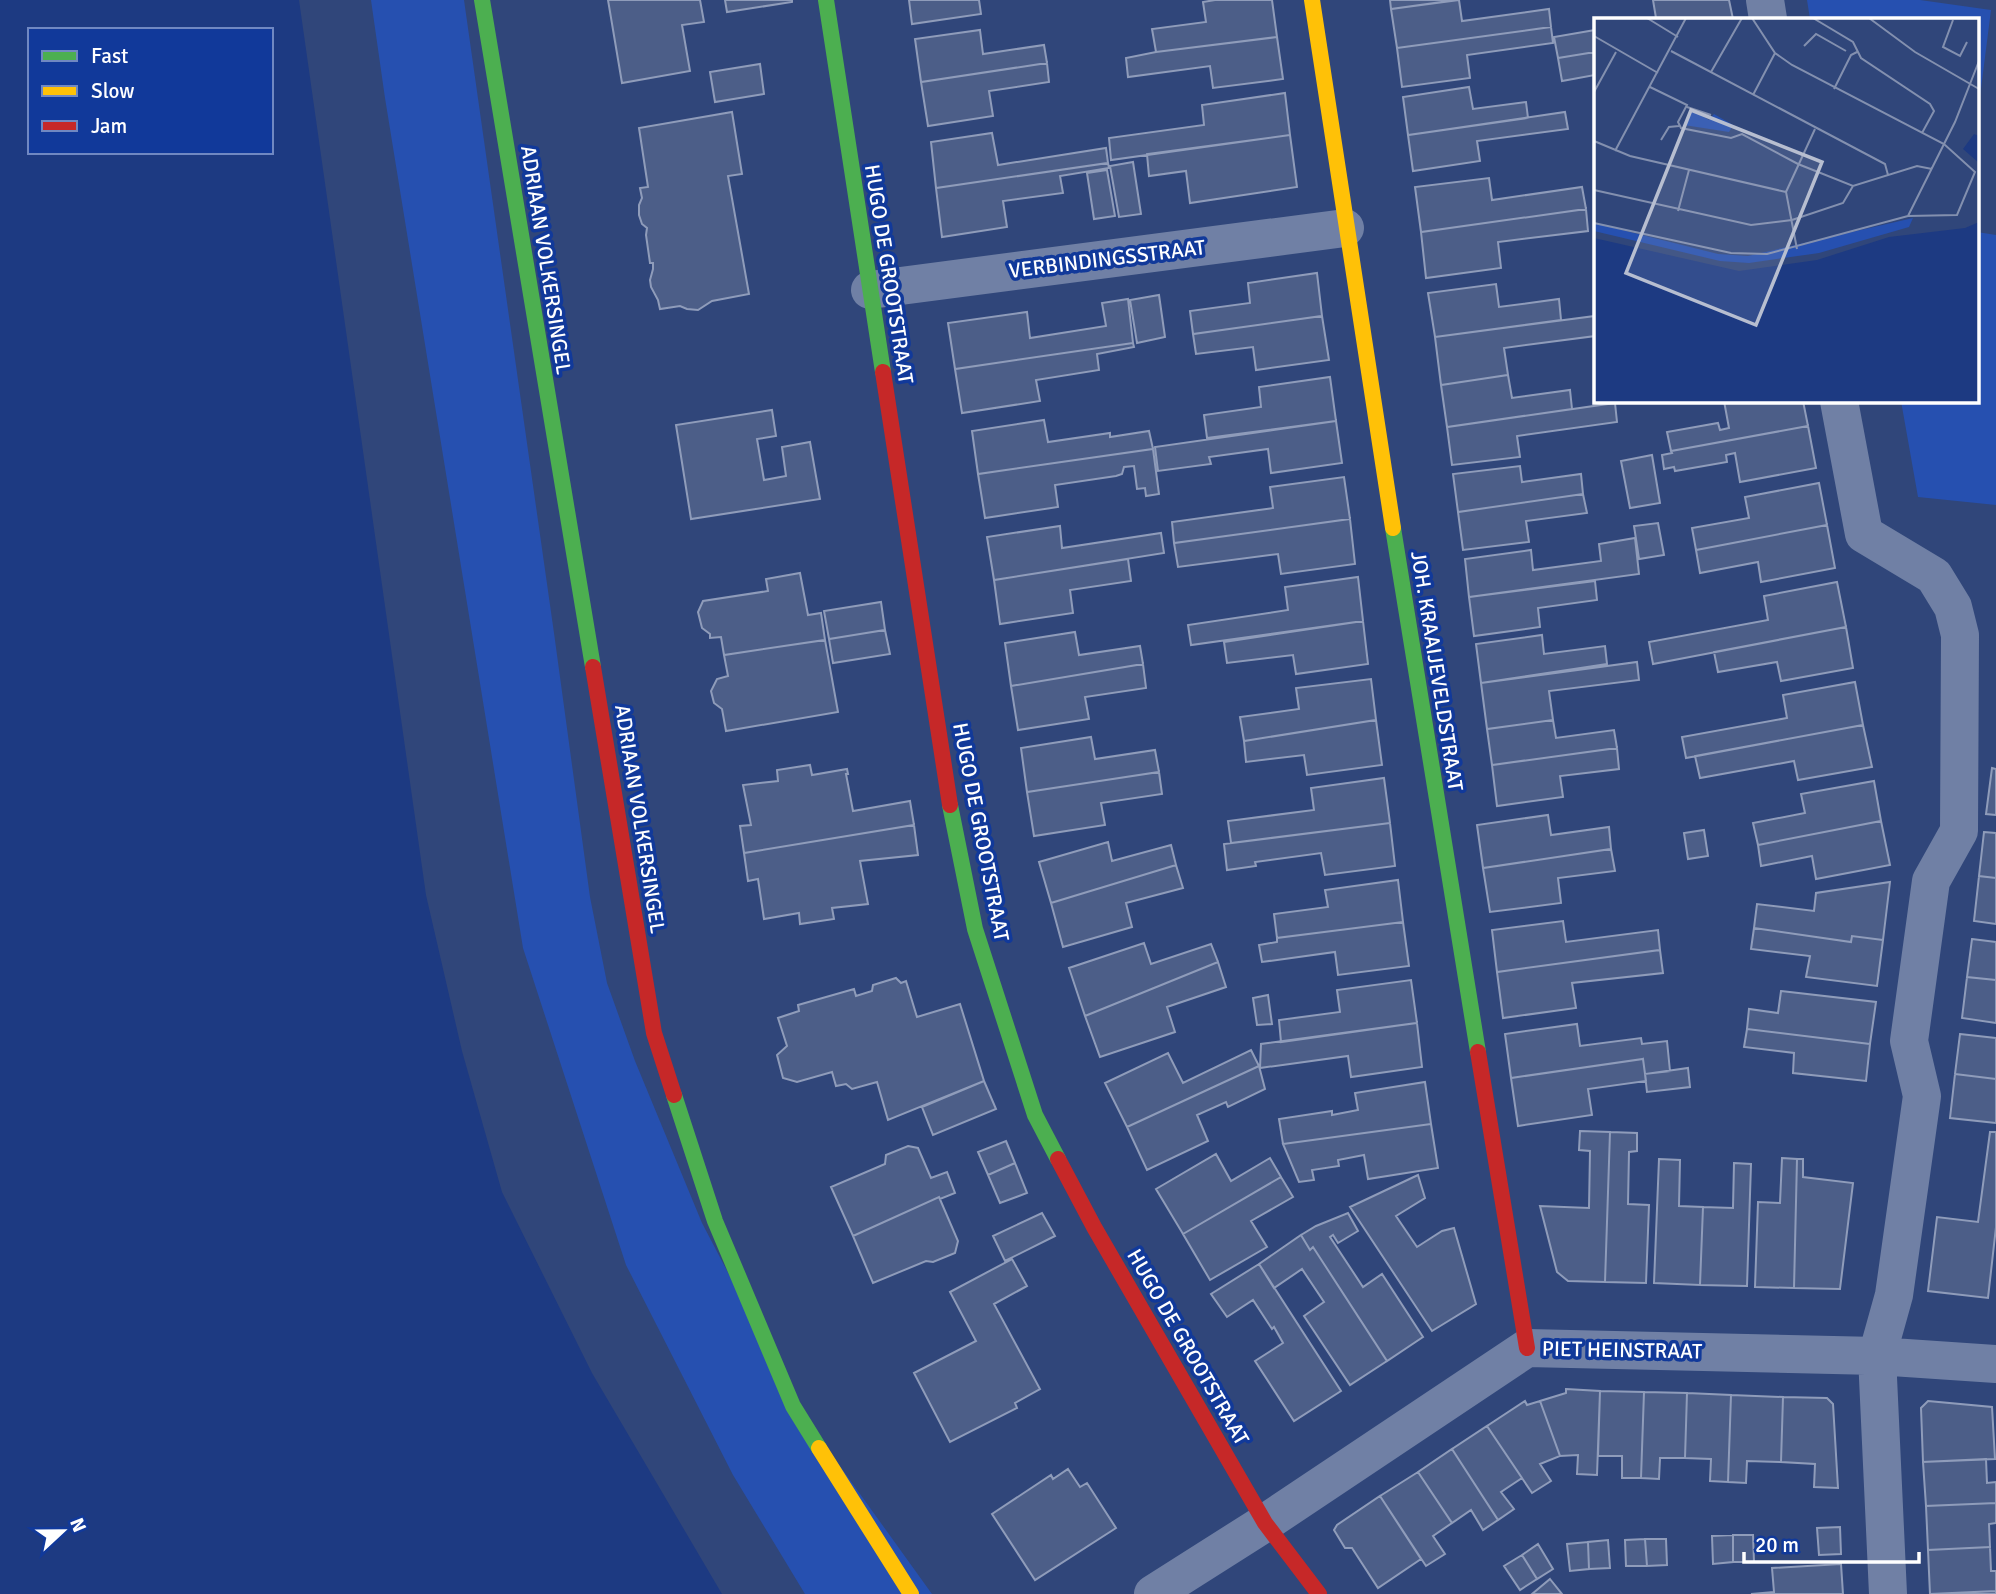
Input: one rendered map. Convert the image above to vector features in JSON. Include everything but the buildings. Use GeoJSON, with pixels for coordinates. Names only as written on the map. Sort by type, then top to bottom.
{"type":"FeatureCollection","features":[{"type":"Feature","properties":{"kind":"street","name":"ADRIAAN VOLKERSINGEL"},"geometry":{"type":"LineString","coordinates":[[482,0],[654,1033],[715,1221],[793,1406],[911,1594]]}},
{"type":"Feature","properties":{"kind":"street","name":"HUGO DE GROOTSTRAAT"},"geometry":{"type":"LineString","coordinates":[[826,0],[956,835],[979,943],[1035,1115],[1094,1227],[1265,1523],[1318,1594]]}},
{"type":"Feature","properties":{"kind":"street","name":"JOH. KRAAIJEVELDSTRAAT"},"geometry":{"type":"LineString","coordinates":[[1312,0],[1420,704],[1527,1348]]}},
{"type":"Feature","properties":{"kind":"street"},"geometry":{"type":"LineString","coordinates":[[1765,0],[1768,18]]}},
{"type":"Feature","properties":{"kind":"street","name":"VERBINDINGSSTRAAT"},"geometry":{"type":"LineString","coordinates":[[870,290],[1345,228]]}},
{"type":"Feature","properties":{"kind":"street"},"geometry":{"type":"LineString","coordinates":[[1839,402],[1864,534],[1934,576],[1953,607],[1960,635],[1958,831],[1931,881],[1909,1041],[1922,1096],[1894,1295],[1877,1356],[1888,1594]]}},
{"type":"Feature","properties":{"kind":"street","name":"PIET HEINSTRAAT"},"geometry":{"type":"LineString","coordinates":[[1153,1594],[1265,1523],[1527,1348],[1877,1356],[1996,1364]]}},
{"type":"Feature","properties":{"kind":"shaded area"},"geometry":{"type":"Polygon","coordinates":[[[0,0],[299,0],[426,895],[462,1051],[502,1192],[592,1373],[722,1594],[0,1594],[0,0]]]}},
{"type":"Feature","properties":{"kind":"shaded area"},"geometry":{"type":"Polygon","coordinates":[[[371,0],[464,0],[590,897],[607,983],[635,1061],[702,1223],[801,1412],[932,1594],[805,1594],[733,1475],[626,1265],[523,948],[371,0]]]}},
{"type":"Feature","properties":{"kind":"shaded area"},"geometry":{"type":"Polygon","coordinates":[[[1807,0],[1920,0],[1991,10],[1979,104],[1979,18],[1810,18],[1807,0]]]}},
{"type":"Feature","properties":{"kind":"shaded area"},"geometry":{"type":"Polygon","coordinates":[[[1979,232],[1996,235],[1996,505],[1918,497],[1901,402],[1979,402],[1979,232]]]}},
{"type":"Feature","properties":{"kind":"traffic: fast"},"geometry":{"type":"LineString","coordinates":[[482,0],[593,667]]}},
{"type":"Feature","properties":{"kind":"traffic: fast"},"geometry":{"type":"LineString","coordinates":[[826,0],[883,372]]}},
{"type":"Feature","properties":{"kind":"traffic: fast"},"geometry":{"type":"LineString","coordinates":[[1393,528],[1478,1052]]}},
{"type":"Feature","properties":{"kind":"traffic: fast"},"geometry":{"type":"LineString","coordinates":[[950,805],[975,929],[1035,1115],[1058,1159]]}},
{"type":"Feature","properties":{"kind":"traffic: fast"},"geometry":{"type":"LineString","coordinates":[[674,1095],[715,1221],[793,1406],[819,1448]]}},
{"type":"Feature","properties":{"kind":"traffic: slow"},"geometry":{"type":"LineString","coordinates":[[1312,0],[1393,528]]}},
{"type":"Feature","properties":{"kind":"traffic: slow"},"geometry":{"type":"LineString","coordinates":[[819,1448],[911,1594]]}},
{"type":"Feature","properties":{"kind":"traffic: jam"},"geometry":{"type":"LineString","coordinates":[[883,372],[950,805]]}},
{"type":"Feature","properties":{"kind":"traffic: jam"},"geometry":{"type":"LineString","coordinates":[[593,667],[654,1033],[674,1095]]}},
{"type":"Feature","properties":{"kind":"traffic: jam"},"geometry":{"type":"LineString","coordinates":[[1478,1052],[1527,1348]]}},
{"type":"Feature","properties":{"kind":"traffic: jam"},"geometry":{"type":"LineString","coordinates":[[1058,1159],[1094,1227],[1265,1523],[1319,1594]]}}]}
